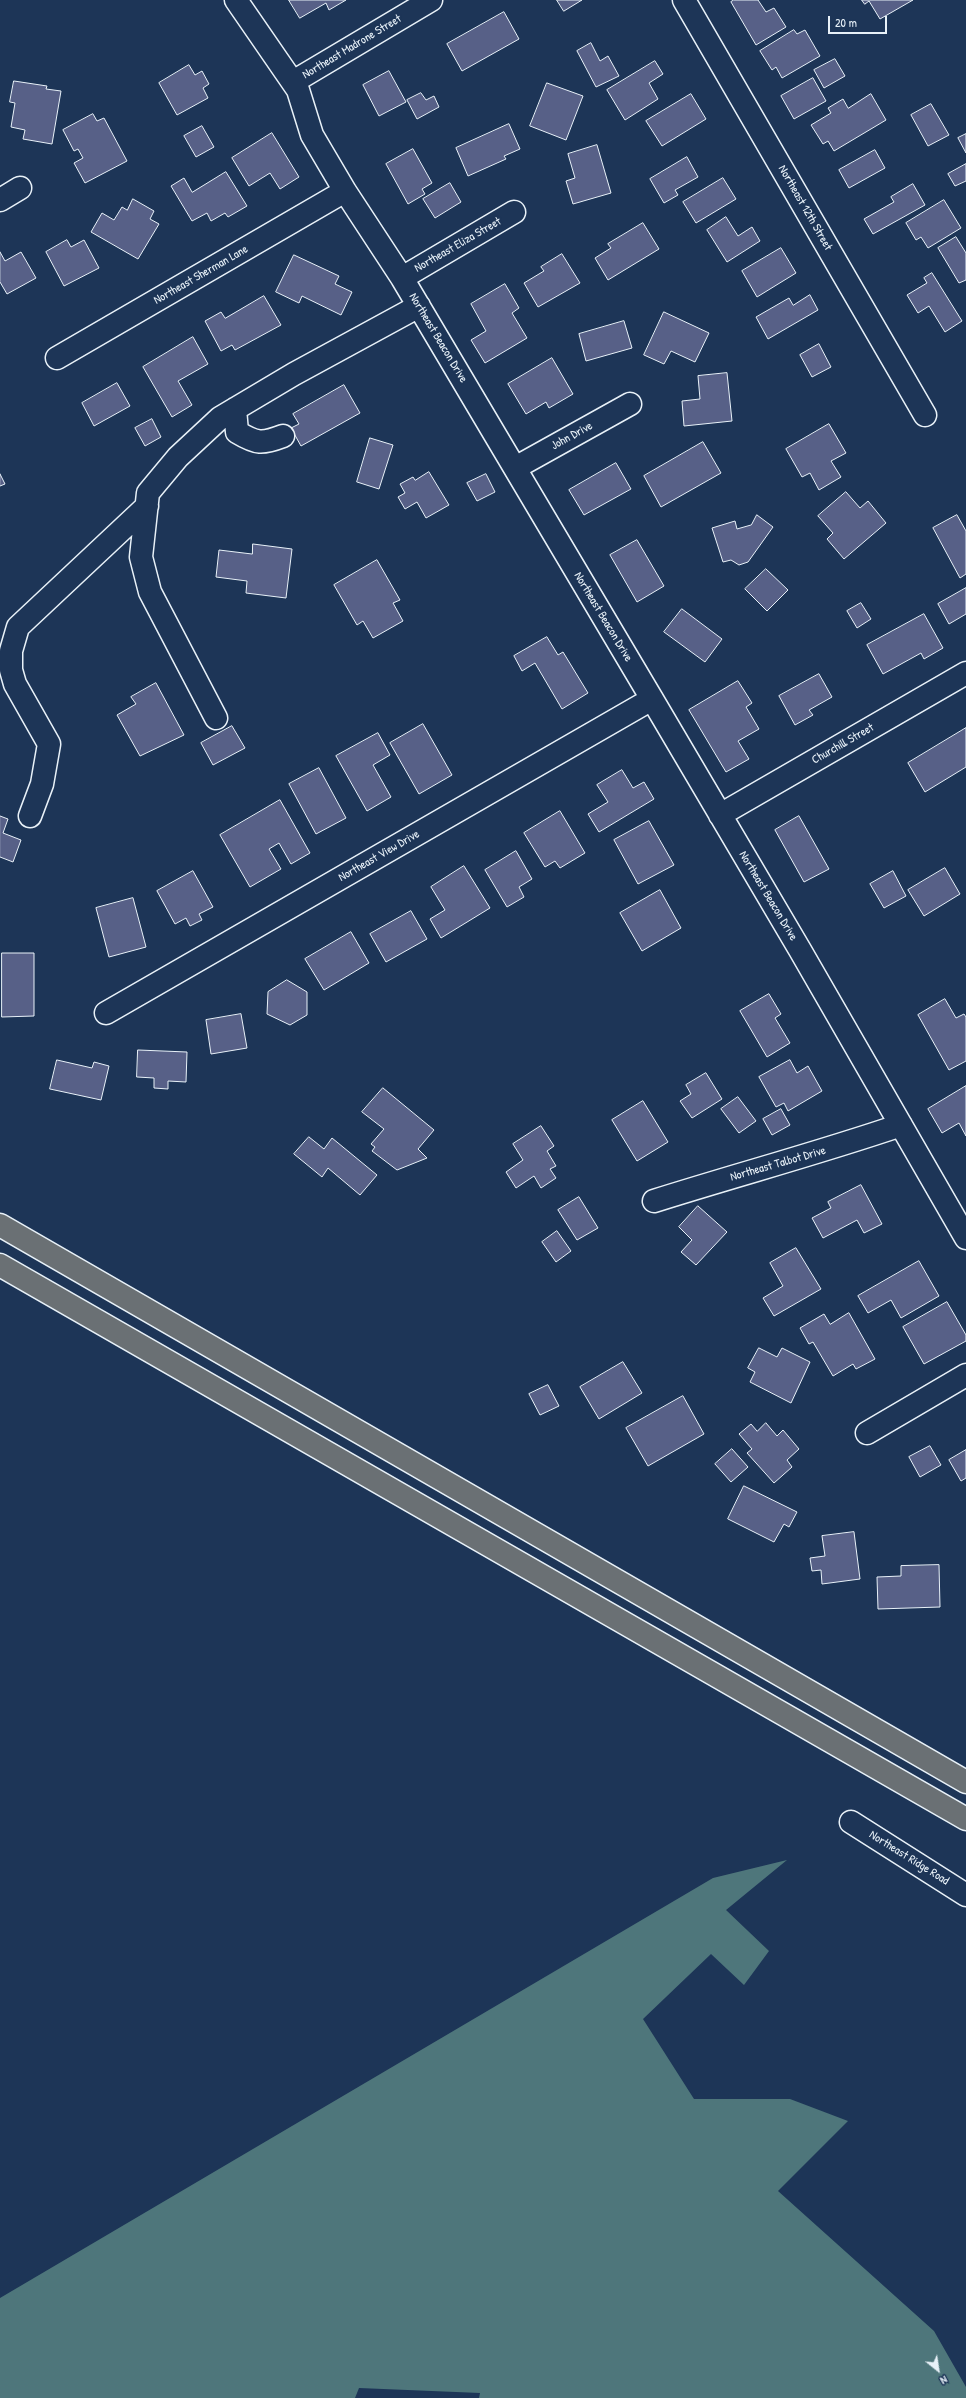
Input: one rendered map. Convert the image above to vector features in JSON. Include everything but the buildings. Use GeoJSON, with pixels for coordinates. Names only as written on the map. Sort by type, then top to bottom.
{"type":"FeatureCollection","features":[{"type":"Feature","properties":{"kind":"highway"},"geometry":{"type":"LineString","coordinates":[[0,1225],[966,1782]]}},
{"type":"Feature","properties":{"kind":"highway"},"geometry":{"type":"LineString","coordinates":[[0,1265],[966,1818]]}},
{"type":"Feature","properties":{"kind":"street","name":"Northeast Beacon Drive"},"geometry":{"type":"LineString","coordinates":[[236,0],[293,82],[303,102],[306,119],[312,135],[345,191],[419,306],[720,815],[966,1238]]}},
{"type":"Feature","properties":{"kind":"street","name":"Northeast Madrone Street"},"geometry":{"type":"LineString","coordinates":[[293,82],[431,0]]}},
{"type":"Feature","properties":{"kind":"street","name":"Northeast 12th Street"},"geometry":{"type":"LineString","coordinates":[[684,0],[925,415]]}},
{"type":"Feature","properties":{"kind":"street"},"geometry":{"type":"LineString","coordinates":[[0,200],[20,188]]}},
{"type":"Feature","properties":{"kind":"street","name":"Northeast Sherman Lane"},"geometry":{"type":"LineString","coordinates":[[57,358],[345,191]]}},
{"type":"Feature","properties":{"kind":"street","name":"Northeast Eliza Street"},"geometry":{"type":"LineString","coordinates":[[402,278],[514,212]]}},
{"type":"Feature","properties":{"kind":"street"},"geometry":{"type":"LineString","coordinates":[[216,718],[150,592],[141,557],[148,493],[178,457],[220,418],[294,374],[419,306]]}},
{"type":"Feature","properties":{"kind":"street","name":"John Drive"},"geometry":{"type":"LineString","coordinates":[[515,468],[630,404]]}},
{"type":"Feature","properties":{"kind":"street"},"geometry":{"type":"LineString","coordinates":[[235,409],[236,432],[251,441],[264,443],[283,436]]}},
{"type":"Feature","properties":{"kind":"street"},"geometry":{"type":"LineString","coordinates":[[30,816],[42,784],[49,744],[15,684],[11,670],[11,651],[18,627],[146,506]]}},
{"type":"Feature","properties":{"kind":"street","name":"Churchill Street"},"geometry":{"type":"LineString","coordinates":[[720,815],[966,673]]}},
{"type":"Feature","properties":{"kind":"street","name":"Northeast View Drive"},"geometry":{"type":"LineString","coordinates":[[106,1012],[652,700]]}},
{"type":"Feature","properties":{"kind":"street","name":"Northeast Talbot Drive"},"geometry":{"type":"LineString","coordinates":[[654,1202],[721,1180],[846,1144],[901,1125]]}},
{"type":"Feature","properties":{"kind":"street"},"geometry":{"type":"LineString","coordinates":[[867,1433],[966,1375]]}},
{"type":"Feature","properties":{"kind":"street","name":"Northeast Ridge Road"},"geometry":{"type":"LineString","coordinates":[[851,1822],[966,1895]]}},
{"type":"Feature","properties":{"kind":"green space"},"geometry":{"type":"Polygon","coordinates":[[[787,1860],[726,1910],[769,1951],[744,1985],[711,1954],[643,2019],[694,2099],[790,2099],[848,2121],[778,2191],[934,2331],[966,2387],[966,2398],[479,2398],[480,2393],[359,2388],[355,2398],[0,2398],[0,2298],[713,1878],[787,1860]]]}}]}
